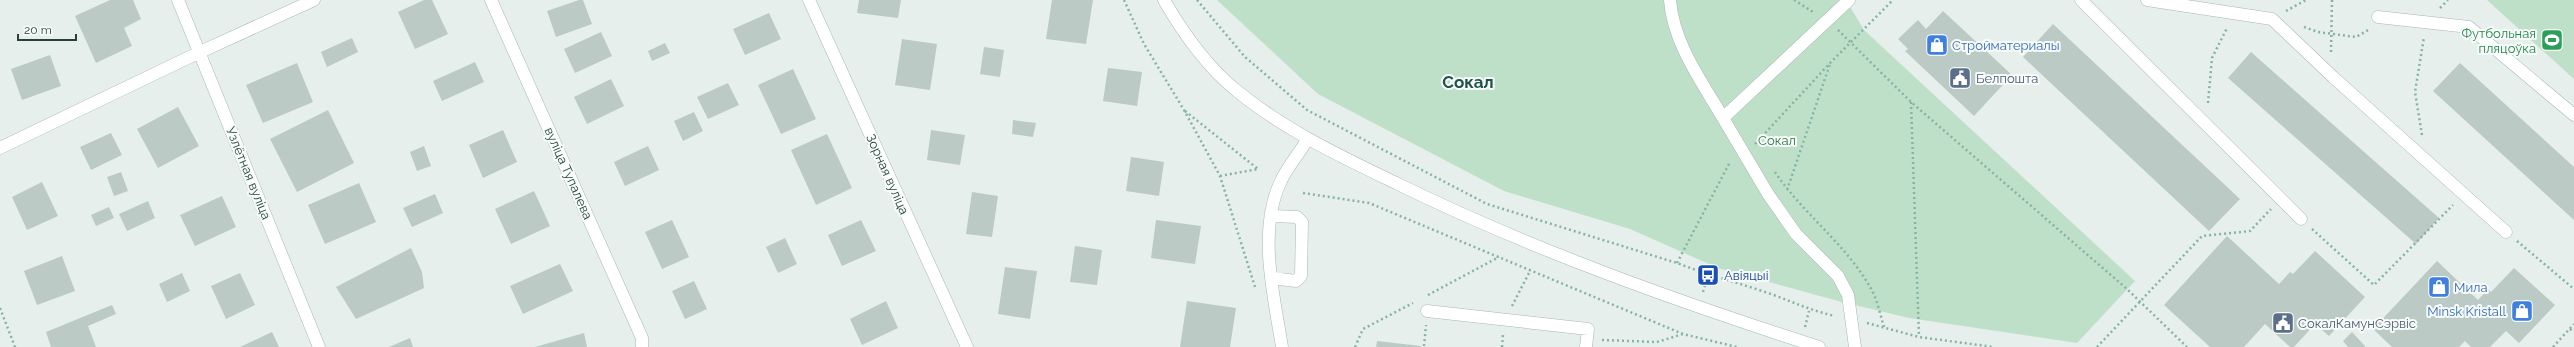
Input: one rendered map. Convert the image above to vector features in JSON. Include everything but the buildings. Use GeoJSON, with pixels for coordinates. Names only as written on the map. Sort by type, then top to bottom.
{"type":"FeatureCollection","features":[{"type":"Feature","properties":{"kind":"street","name":"Узлётная вуліца"},"geometry":{"type":"LineString","coordinates":[[178,0],[198,53],[319,347]]}},
{"type":"Feature","properties":{"kind":"street"},"geometry":{"type":"LineString","coordinates":[[0,148],[198,53],[314,0]]}},
{"type":"Feature","properties":{"kind":"street","name":"вуліца Тупалева"},"geometry":{"type":"LineString","coordinates":[[491,0],[642,338],[642,347]]}},
{"type":"Feature","properties":{"kind":"street","name":"Зорная вуліца"},"geometry":{"type":"LineString","coordinates":[[809,0],[967,347]]}},
{"type":"Feature","properties":{"kind":"street"},"geometry":{"type":"LineString","coordinates":[[1164,0],[1179,26],[1204,58],[1236,91],[1307,140],[1464,216],[1691,304],[1819,347]]}},
{"type":"Feature","properties":{"kind":"street"},"geometry":{"type":"LineString","coordinates":[[1670,0],[1671,11],[1684,51],[1742,152],[1796,234],[1838,276],[1848,295],[1855,347]]}},
{"type":"Feature","properties":{"kind":"street"},"geometry":{"type":"LineString","coordinates":[[1723,118],[1828,22],[1849,0]]}},
{"type":"Feature","properties":{"kind":"street"},"geometry":{"type":"LineString","coordinates":[[2081,0],[2301,219]]}},
{"type":"Feature","properties":{"kind":"street"},"geometry":{"type":"LineString","coordinates":[[2147,0],[2212,5],[2235,13],[2272,19],[2333,77],[2506,232]]}},
{"type":"Feature","properties":{"kind":"street"},"geometry":{"type":"LineString","coordinates":[[2378,17],[2469,27],[2574,115]]}},
{"type":"Feature","properties":{"kind":"street"},"geometry":{"type":"LineString","coordinates":[[1282,347],[1267,247],[1280,182],[1307,140]]}},
{"type":"Feature","properties":{"kind":"street"},"geometry":{"type":"LineString","coordinates":[[1272,216],[1297,217],[1302,222],[1301,276],[1296,281],[1272,278]]}},
{"type":"Feature","properties":{"kind":"street"},"geometry":{"type":"LineString","coordinates":[[1427,312],[1505,320],[1587,339]]}},
{"type":"Feature","properties":{"kind":"path"},"geometry":{"type":"LineString","coordinates":[[1124,0],[1144,44],[1184,110],[1220,176],[1258,294]]}},
{"type":"Feature","properties":{"kind":"path"},"geometry":{"type":"LineString","coordinates":[[1197,0],[1245,57],[1307,110],[1487,204],[1677,263],[1708,275],[1771,294],[1809,310]]}},
{"type":"Feature","properties":{"kind":"path"},"geometry":{"type":"LineString","coordinates":[[1794,0],[1828,22],[1851,42],[1911,102],[2140,302],[2187,347]]}},
{"type":"Feature","properties":{"kind":"path"},"geometry":{"type":"LineString","coordinates":[[1677,263],[1731,160],[1756,143],[1831,62],[1893,0]]}},
{"type":"Feature","properties":{"kind":"path"},"geometry":{"type":"LineString","coordinates":[[2272,19],[2306,0]]}},
{"type":"Feature","properties":{"kind":"path"},"geometry":{"type":"LineString","coordinates":[[2332,0],[2330,33],[2333,77]]}},
{"type":"Feature","properties":{"kind":"path"},"geometry":{"type":"LineString","coordinates":[[2210,109],[2208,101],[2212,58],[2235,13]]}},
{"type":"Feature","properties":{"kind":"path"},"geometry":{"type":"LineString","coordinates":[[2330,33],[2356,37],[2370,29],[2378,17]]}},
{"type":"Feature","properties":{"kind":"path"},"geometry":{"type":"LineString","coordinates":[[2426,22],[2415,92],[2426,160]]}},
{"type":"Feature","properties":{"kind":"path"},"geometry":{"type":"LineString","coordinates":[[1787,190],[1831,62]]}},
{"type":"Feature","properties":{"kind":"path"},"geometry":{"type":"LineString","coordinates":[[1911,102],[1919,337],[1994,347]]}},
{"type":"Feature","properties":{"kind":"path"},"geometry":{"type":"LineString","coordinates":[[1184,110],[1258,169],[1220,176]]}},
{"type":"Feature","properties":{"kind":"path"},"geometry":{"type":"LineString","coordinates":[[1756,143],[1761,150]]}},
{"type":"Feature","properties":{"kind":"path"},"geometry":{"type":"LineString","coordinates":[[1774,170],[1787,190],[1812,219],[1844,249],[1871,288],[1884,327]]}},
{"type":"Feature","properties":{"kind":"path"},"geometry":{"type":"LineString","coordinates":[[1303,193],[1369,203],[1683,334],[1736,347]]}},
{"type":"Feature","properties":{"kind":"path"},"geometry":{"type":"LineString","coordinates":[[2301,219],[2374,285],[2463,194]]}},
{"type":"Feature","properties":{"kind":"path"},"geometry":{"type":"LineString","coordinates":[[2097,347],[2202,236],[2250,231],[2281,199]]}},
{"type":"Feature","properties":{"kind":"path"},"geometry":{"type":"LineString","coordinates":[[2506,232],[2574,289]]}},
{"type":"Feature","properties":{"kind":"path"},"geometry":{"type":"LineString","coordinates":[[1505,320],[1530,271]]}},
{"type":"Feature","properties":{"kind":"path"},"geometry":{"type":"LineString","coordinates":[[0,308],[15,347]]}},
{"type":"Feature","properties":{"kind":"path"},"geometry":{"type":"LineString","coordinates":[[2552,347],[2574,324]]}},
{"type":"Feature","properties":{"kind":"path"},"geometry":{"type":"LineString","coordinates":[[2570,328],[2574,332]]}},
{"type":"Feature","properties":{"kind":"path"},"geometry":{"type":"LineString","coordinates":[[1587,339],[1657,342],[1683,334]]}},
{"type":"Feature","properties":{"kind":"green space","name":"Сокал"},"geometry":{"type":"Polygon","coordinates":[[[1217,0],[1846,0],[1864,30],[2135,281],[2077,343],[1909,318],[1838,301],[1718,268],[1630,229],[1504,191],[1318,94],[1217,0]]]}},
{"type":"Feature","properties":{"kind":"green space","name":"Футбольная пляцоўка"},"geometry":{"type":"Polygon","coordinates":[[[2487,0],[2574,0],[2574,79],[2487,0]]]}},
{"type":"Feature","properties":{"kind":"place","name":"Футбольная пляцоўка"},"geometry":{"type":"Point","coordinates":[2552,40]}},
{"type":"Feature","properties":{"kind":"place","name":"Стройматериалы"},"geometry":{"type":"Point","coordinates":[1937,45]}},
{"type":"Feature","properties":{"kind":"place","name":"Белпошта"},"geometry":{"type":"Point","coordinates":[1960,78]}},
{"type":"Feature","properties":{"kind":"place","name":"Авіяцыі"},"geometry":{"type":"Point","coordinates":[1708,275]}},
{"type":"Feature","properties":{"kind":"place","name":"Мила"},"geometry":{"type":"Point","coordinates":[2439,287]}},
{"type":"Feature","properties":{"kind":"place","name":"Minsk Kristall"},"geometry":{"type":"Point","coordinates":[2522,311]}},
{"type":"Feature","properties":{"kind":"place","name":"СокалКамунСэрвіс"},"geometry":{"type":"Point","coordinates":[2283,323]}},
{"type":"Feature","properties":{"kind":"district","name":"Сокал"},"geometry":{"type":"Point","coordinates":[1468,82]}}]}
